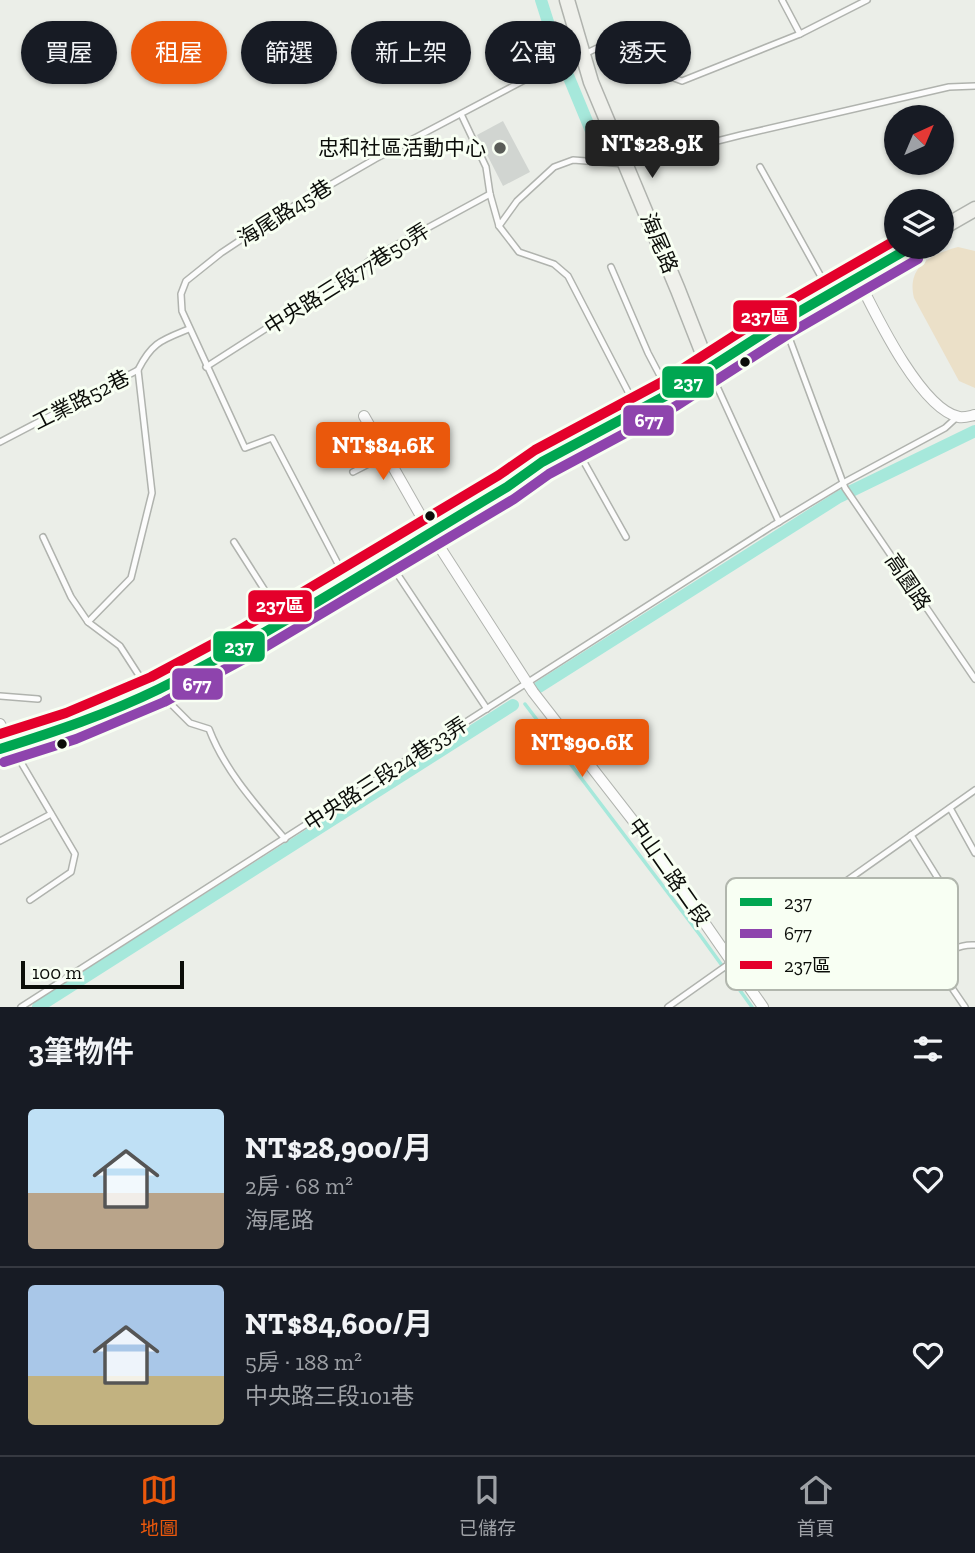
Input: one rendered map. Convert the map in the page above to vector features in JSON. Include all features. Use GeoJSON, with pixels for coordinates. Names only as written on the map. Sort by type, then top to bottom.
{"type":"FeatureCollection","features":[{"type":"Feature","properties":{"kind":"street","name":"海尾路"},"geometry":{"type":"LineString","coordinates":[[567,0],[570,21]]}},
{"type":"Feature","properties":{"kind":"street","name":"海尾路"},"geometry":{"type":"LineString","coordinates":[[581,68],[626,164],[709,369]]}},
{"type":"Feature","properties":{"kind":"street"},"geometry":{"type":"LineString","coordinates":[[954,221],[975,209]]}},
{"type":"Feature","properties":{"kind":"street"},"geometry":{"type":"LineString","coordinates":[[0,724],[6,748],[71,726],[154,691],[283,620],[507,487],[542,462],[669,394],[783,321],[889,259]]}},
{"type":"Feature","properties":{"kind":"street"},"geometry":{"type":"LineString","coordinates":[[857,277],[903,363],[936,404],[957,417],[975,415]]}},
{"type":"Feature","properties":{"kind":"street","name":"中山二路二段"},"geometry":{"type":"LineString","coordinates":[[364,416],[430,532],[528,684],[638,827],[726,955]]}},
{"type":"Feature","properties":{"kind":"street","name":"中山二路二段"},"geometry":{"type":"LineString","coordinates":[[751,990],[763,1007]]}},
{"type":"Feature","properties":{"kind":"lane"},"geometry":{"type":"LineString","coordinates":[[782,0],[800,33],[867,0]]}},
{"type":"Feature","properties":{"kind":"lane","name":"海尾路45巷"},"geometry":{"type":"LineString","coordinates":[[581,55],[641,27],[645,28],[650,33],[670,77],[682,81],[800,33]]}},
{"type":"Feature","properties":{"kind":"lane","name":"海尾路45巷"},"geometry":{"type":"LineString","coordinates":[[347,581],[272,438],[246,448],[189,329],[182,311],[181,295],[186,281],[278,215],[375,159],[517,84]]}},
{"type":"Feature","properties":{"kind":"lane"},"geometry":{"type":"LineString","coordinates":[[499,226],[517,201],[554,167],[573,160],[626,164],[949,87],[975,86]]}},
{"type":"Feature","properties":{"kind":"lane"},"geometry":{"type":"LineString","coordinates":[[461,114],[486,167],[499,226],[519,252],[554,264],[568,276],[638,412]]}},
{"type":"Feature","properties":{"kind":"lane"},"geometry":{"type":"LineString","coordinates":[[760,167],[831,294]]}},
{"type":"Feature","properties":{"kind":"lane","name":"中央路三段77巷50弄"},"geometry":{"type":"LineString","coordinates":[[206,367],[345,280],[374,257],[490,194]]}},
{"type":"Feature","properties":{"kind":"lane"},"geometry":{"type":"LineString","coordinates":[[611,267],[669,394]]}},
{"type":"Feature","properties":{"kind":"lane","name":"高園路"},"geometry":{"type":"LineString","coordinates":[[783,321],[850,497],[975,679]]}},
{"type":"Feature","properties":{"kind":"lane","name":"工業路52巷"},"geometry":{"type":"LineString","coordinates":[[0,442],[138,370],[147,352],[158,342],[189,329]]}},
{"type":"Feature","properties":{"kind":"lane"},"geometry":{"type":"LineString","coordinates":[[709,369],[779,522]]}},
{"type":"Feature","properties":{"kind":"lane"},"geometry":{"type":"LineString","coordinates":[[89,622],[131,578],[152,493],[138,370]]}},
{"type":"Feature","properties":{"kind":"lane","name":"中央路三段24巷33弄"},"geometry":{"type":"LineString","coordinates":[[21,1007],[779,522],[944,428],[957,417]]}},
{"type":"Feature","properties":{"kind":"lane"},"geometry":{"type":"LineString","coordinates":[[575,446],[626,537]]}},
{"type":"Feature","properties":{"kind":"lane"},"geometry":{"type":"LineString","coordinates":[[353,472],[386,455]]}},
{"type":"Feature","properties":{"kind":"lane"},"geometry":{"type":"LineString","coordinates":[[43,537],[71,597],[89,622],[120,646],[154,691],[190,723],[209,729],[216,748],[233,775],[285,839]]}},
{"type":"Feature","properties":{"kind":"lane"},"geometry":{"type":"LineString","coordinates":[[234,541],[283,620]]}},
{"type":"Feature","properties":{"kind":"lane"},"geometry":{"type":"LineString","coordinates":[[387,558],[487,709]]}},
{"type":"Feature","properties":{"kind":"lane"},"geometry":{"type":"LineString","coordinates":[[0,696],[38,699]]}},
{"type":"Feature","properties":{"kind":"lane"},"geometry":{"type":"LineString","coordinates":[[6,748],[75,854],[71,872],[30,900]]}},
{"type":"Feature","properties":{"kind":"lane"},"geometry":{"type":"LineString","coordinates":[[851,878],[975,790]]}},
{"type":"Feature","properties":{"kind":"lane"},"geometry":{"type":"LineString","coordinates":[[950,808],[975,852]]}},
{"type":"Feature","properties":{"kind":"lane"},"geometry":{"type":"LineString","coordinates":[[0,841],[51,814]]}},
{"type":"Feature","properties":{"kind":"lane"},"geometry":{"type":"LineString","coordinates":[[911,835],[938,878]]}},
{"type":"Feature","properties":{"kind":"lane"},"geometry":{"type":"LineString","coordinates":[[958,947],[964,944],[975,945]]}},
{"type":"Feature","properties":{"kind":"lane"},"geometry":{"type":"LineString","coordinates":[[668,1007],[726,968]]}},
{"type":"Feature","properties":{"kind":"lane"},"geometry":{"type":"LineString","coordinates":[[953,990],[965,1007]]}},
{"type":"Feature","properties":{"kind":"shaded area"},"geometry":{"type":"Polygon","coordinates":[[[954,248],[975,251],[975,388],[959,381],[914,298],[914,278],[923,263],[929,259],[954,259],[954,248]]]}},
{"type":"Feature","properties":{"kind":"building","name":"忠和社區活動中心"},"geometry":{"type":"Polygon","coordinates":[[[503,121],[530,172],[503,186],[477,135],[503,121]]]}},
{"type":"Feature","properties":{"kind":"waterway"},"geometry":{"type":"LineString","coordinates":[[541,0],[555,44],[601,155]]}},
{"type":"Feature","properties":{"kind":"waterway"},"geometry":{"type":"LineString","coordinates":[[539,687],[839,497],[975,431]]}},
{"type":"Feature","properties":{"kind":"waterway"},"geometry":{"type":"LineString","coordinates":[[525,704],[726,971]]}},
{"type":"Feature","properties":{"kind":"waterway"},"geometry":{"type":"LineString","coordinates":[[38,1007],[513,705]]}},
{"type":"Feature","properties":{"kind":"waterway"},"geometry":{"type":"LineString","coordinates":[[740,990],[752,1007]]}},
{"type":"Feature","properties":{"kind":"transit line","name":"237區"},"geometry":{"type":"LineString","coordinates":[[0,734],[66,713],[151,677],[241,629],[499,475],[535,450],[662,382],[776,309],[884,247]]}},
{"type":"Feature","properties":{"kind":"transit line","name":"237"},"geometry":{"type":"LineString","coordinates":[[0,749],[120,707],[247,642],[507,487],[542,462],[669,394],[783,321],[890,259]]}},
{"type":"Feature","properties":{"kind":"transit line","name":"677"},"geometry":{"type":"LineString","coordinates":[[4,762],[76,739],[164,702],[255,653],[514,499],[549,474],[676,406],[790,333],[918,259]]}},
{"type":"Feature","properties":{"kind":"place","name":"忠和社區活動中心"},"geometry":{"type":"Point","coordinates":[500,148]}}]}
